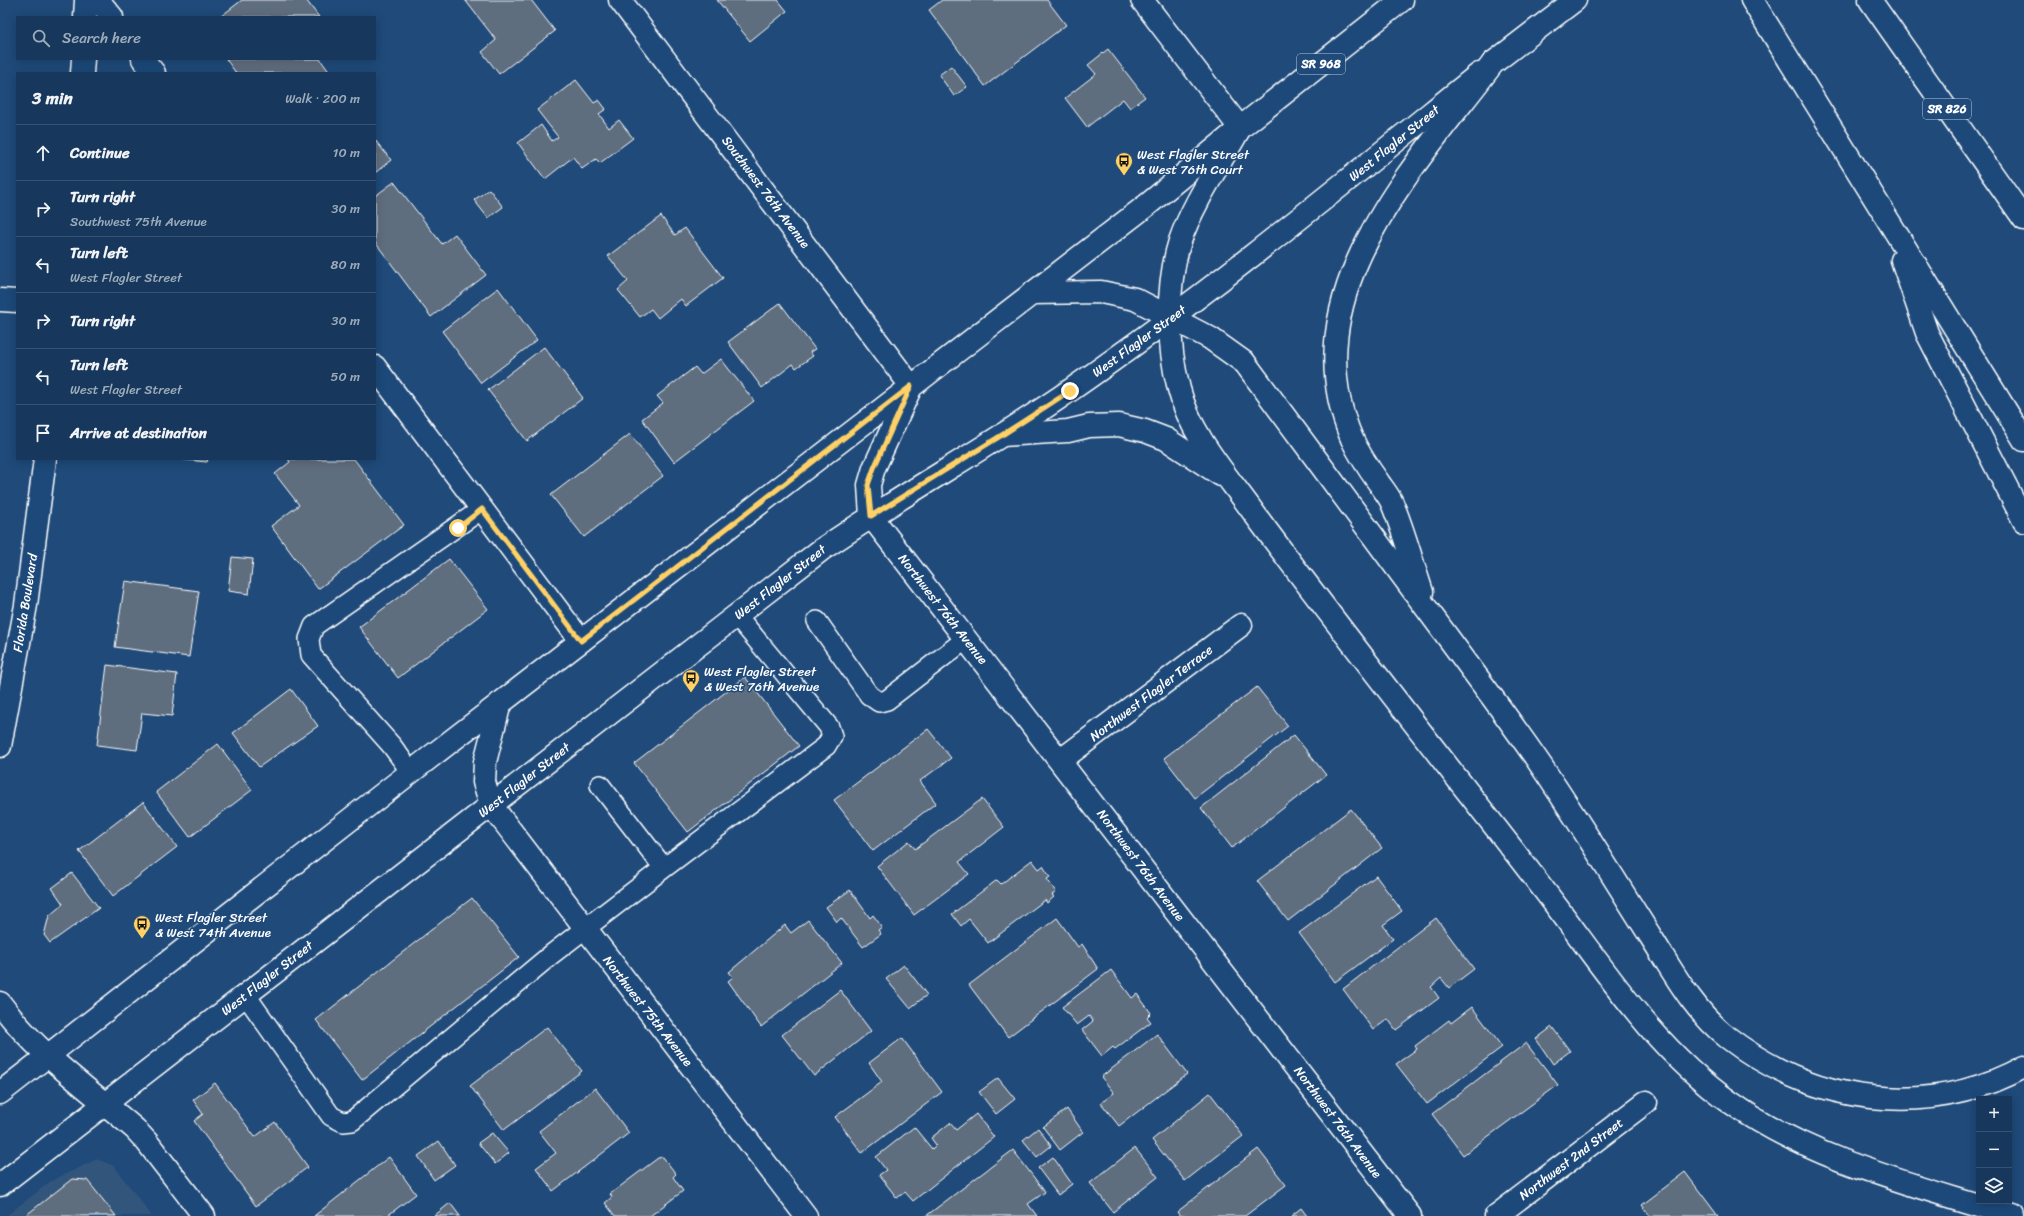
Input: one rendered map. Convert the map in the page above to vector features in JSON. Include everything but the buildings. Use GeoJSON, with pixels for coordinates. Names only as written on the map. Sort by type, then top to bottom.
{"type":"FeatureCollection","features":[{"type":"Feature","properties":{"kind":"main road"},"geometry":{"type":"LineString","coordinates":[[85,16],[86,0]]}},
{"type":"Feature","properties":{"kind":"main road"},"geometry":{"type":"LineString","coordinates":[[98,0],[111,16]]}},
{"type":"Feature","properties":{"kind":"main road","name":"Southwest 76th Avenue"},"geometry":{"type":"LineString","coordinates":[[620,0],[911,386]]}},
{"type":"Feature","properties":{"kind":"main road"},"geometry":{"type":"LineString","coordinates":[[1142,0],[1240,128],[1200,198],[1180,240],[1172,284],[1171,351],[1179,392],[1196,433],[1319,601],[1526,865],[1623,996],[1661,1042],[1697,1076],[1730,1102],[1774,1130],[1829,1157],[2013,1216]]}},
{"type":"Feature","properties":{"kind":"main road","name":"SR 968"},"geometry":{"type":"LineString","coordinates":[[0,1093],[411,772],[1147,205],[1240,128],[1402,0]]}},
{"type":"Feature","properties":{"kind":"main road","name":"West Flagler Street"},"geometry":{"type":"LineString","coordinates":[[0,1184],[821,550],[871,516],[1070,391],[1171,319],[1261,250],[1493,63],[1575,0]]}},
{"type":"Feature","properties":{"kind":"main road"},"geometry":{"type":"LineString","coordinates":[[1752,0],[2024,440]]}},
{"type":"Feature","properties":{"kind":"main road","name":"SR 826"},"geometry":{"type":"LineString","coordinates":[[1870,0],[2024,219]]}},
{"type":"Feature","properties":{"kind":"main road"},"geometry":{"type":"LineString","coordinates":[[82,72],[83,60]]}},
{"type":"Feature","properties":{"kind":"main road"},"geometry":{"type":"LineString","coordinates":[[144,60],[153,72]]}},
{"type":"Feature","properties":{"kind":"main road"},"geometry":{"type":"LineString","coordinates":[[1428,610],[1392,502],[1372,473],[1352,439],[1338,393],[1334,359],[1336,338],[1340,311],[1350,276],[1390,199],[1493,63]]}},
{"type":"Feature","properties":{"kind":"main road"},"geometry":{"type":"LineString","coordinates":[[1888,221],[1927,333],[2024,521]]}},
{"type":"Feature","properties":{"kind":"main road"},"geometry":{"type":"LineString","coordinates":[[1032,293],[1101,292],[1135,299],[1210,338],[1245,363],[1542,766],[1689,997],[1724,1035],[1784,1074],[1824,1088],[1859,1097],[1892,1099],[1932,1097],[1970,1089],[2006,1077],[2024,1067]]}},
{"type":"Feature","properties":{"kind":"main road"},"geometry":{"type":"LineString","coordinates":[[0,300],[16,301]]}},
{"type":"Feature","properties":{"kind":"main road"},"geometry":{"type":"LineString","coordinates":[[376,368],[581,641]]}},
{"type":"Feature","properties":{"kind":"main road"},"geometry":{"type":"LineString","coordinates":[[871,516],[868,485],[874,468],[911,386]]}},
{"type":"Feature","properties":{"kind":"main road"},"geometry":{"type":"LineString","coordinates":[[1002,435],[1068,431],[1089,426],[1119,425],[1145,431],[1166,439],[1232,482]]}},
{"type":"Feature","properties":{"kind":"main road","name":"Florida Boulevard"},"geometry":{"type":"LineString","coordinates":[[0,746],[26,605],[45,460]]}},
{"type":"Feature","properties":{"kind":"main road","name":"Northwest 76th Avenue"},"geometry":{"type":"LineString","coordinates":[[871,516],[1061,760],[1410,1216]]}},
{"type":"Feature","properties":{"kind":"main road","name":"Northwest Flagler Terrace"},"geometry":{"type":"LineString","coordinates":[[1061,760],[1241,625]]}},
{"type":"Feature","properties":{"kind":"main road"},"geometry":{"type":"LineString","coordinates":[[491,805],[484,782],[485,762],[500,704]]}},
{"type":"Feature","properties":{"kind":"main road","name":"Northwest 75th Avenue"},"geometry":{"type":"LineString","coordinates":[[491,805],[806,1216]]}},
{"type":"Feature","properties":{"kind":"main road"},"geometry":{"type":"LineString","coordinates":[[0,1003],[19,1028],[48,1056],[106,1103],[147,1142],[204,1216]]}},
{"type":"Feature","properties":{"kind":"main road","name":"Northwest 2nd Street"},"geometry":{"type":"LineString","coordinates":[[1496,1216],[1646,1102]]}},
{"type":"Feature","properties":{"kind":"lane"},"geometry":{"type":"LineString","coordinates":[[411,772],[392,746],[311,655],[309,640],[314,626],[482,509]]}},
{"type":"Feature","properties":{"kind":"lane"},"geometry":{"type":"LineString","coordinates":[[245,994],[331,1116],[343,1122],[352,1121],[584,928],[826,746],[832,736],[830,727],[737,616]]}},
{"type":"Feature","properties":{"kind":"lane"},"geometry":{"type":"LineString","coordinates":[[818,621],[869,695],[879,702],[887,700],[966,639]]}},
{"type":"Feature","properties":{"kind":"lane"},"geometry":{"type":"LineString","coordinates":[[600,785],[664,868]]}},
{"type":"Feature","properties":{"kind":"shaded area"},"geometry":{"type":"Polygon","coordinates":[[[97,1159],[114,1166],[152,1216],[6,1216],[51,1181],[97,1159]]]}},
{"type":"Feature","properties":{"kind":"place","name":"West Flagler Street & West 76th Court"},"geometry":{"type":"Point","coordinates":[1124,176]}},
{"type":"Feature","properties":{"kind":"place","name":"West Flagler Street & West 76th Avenue"},"geometry":{"type":"Point","coordinates":[691,693]}},
{"type":"Feature","properties":{"kind":"place","name":"West Flagler Street & West 74th Avenue"},"geometry":{"type":"Point","coordinates":[142,939]}},
{"type":"Feature","properties":{"kind":"route"},"geometry":{"type":"LineString","coordinates":[[458,528],[482,509],[581,641],[911,386],[874,468],[868,485],[871,516],[1070,391]]}}]}
